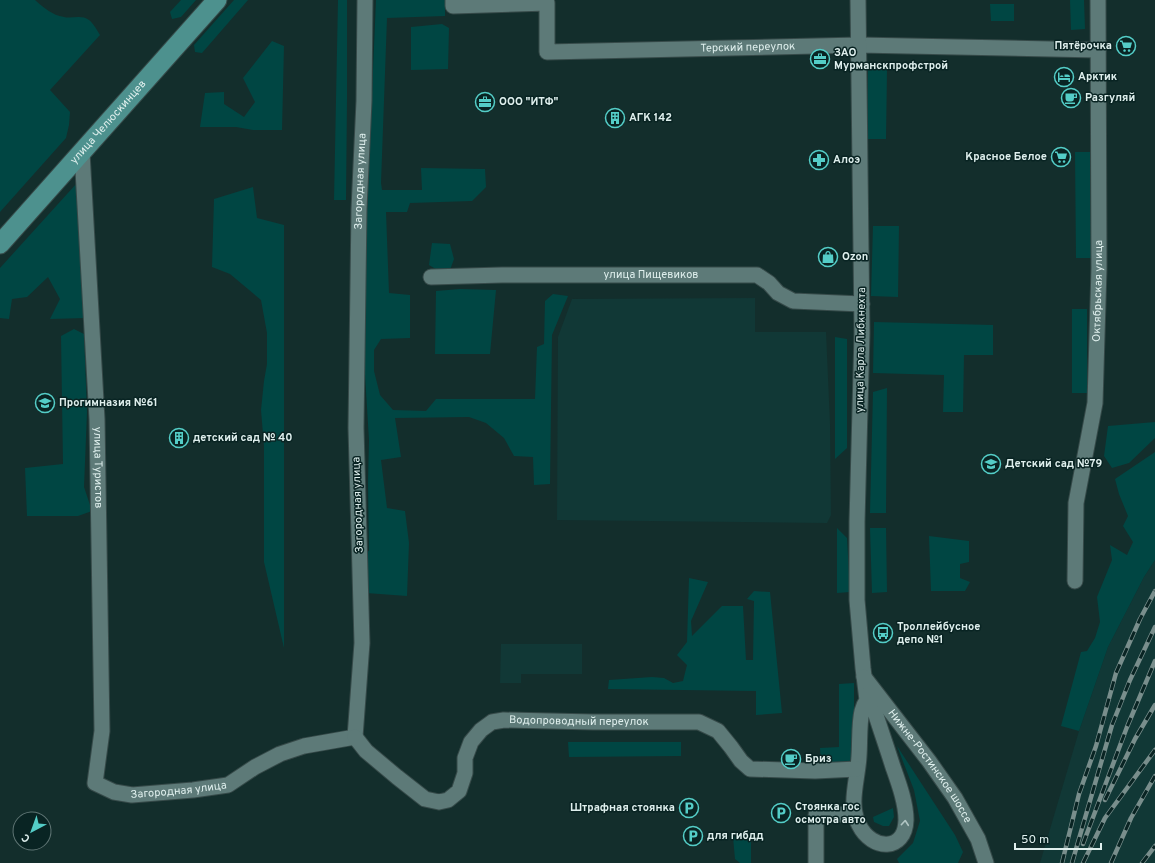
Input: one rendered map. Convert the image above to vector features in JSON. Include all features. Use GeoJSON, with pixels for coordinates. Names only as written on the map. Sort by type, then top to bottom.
{"type":"FeatureCollection","features":[{"type":"Feature","properties":{"kind":"main road","name":"улица Челюскинцев"},"geometry":{"type":"LineString","coordinates":[[0,244],[217,0]]}},
{"type":"Feature","properties":{"kind":"street","name":"Загородная улица"},"geometry":{"type":"LineString","coordinates":[[95,783],[114,792],[132,795],[192,790],[228,785],[255,766],[280,754],[304,746],[355,737],[362,643],[356,428],[359,210],[364,101],[365,0]]}},
{"type":"Feature","properties":{"kind":"street","name":"Терский переулок"},"geometry":{"type":"LineString","coordinates":[[453,0],[453,6],[547,3],[547,52],[859,45],[1098,50]]}},
{"type":"Feature","properties":{"kind":"street","name":"улица Карла Либкнехта"},"geometry":{"type":"LineString","coordinates":[[858,0],[862,333],[857,530],[857,600],[867,700],[874,709],[899,784],[906,820],[904,831],[897,840],[887,845],[879,845],[871,841],[864,834],[855,814],[854,793],[859,759],[862,711],[867,700]]}},
{"type":"Feature","properties":{"kind":"street","name":"Октябрьская улица"},"geometry":{"type":"LineString","coordinates":[[1075,581],[1076,503],[1095,403],[1100,273],[1098,0]]}},
{"type":"Feature","properties":{"kind":"street","name":"улица Туристов"},"geometry":{"type":"LineString","coordinates":[[82,152],[97,420],[102,731],[95,783]]}},
{"type":"Feature","properties":{"kind":"street","name":"улица Пищевиков"},"geometry":{"type":"LineString","coordinates":[[431,277],[502,275],[758,275],[769,283],[778,293],[793,301],[862,304]]}},
{"type":"Feature","properties":{"kind":"street","name":"Нижне-Ростинское шоссе"},"geometry":{"type":"LineString","coordinates":[[864,676],[929,761],[955,798],[978,840],[986,863]]}},
{"type":"Feature","properties":{"kind":"street","name":"Водопроводный переулок"},"geometry":{"type":"LineString","coordinates":[[355,737],[366,751],[425,799],[439,802],[448,800],[459,791],[465,773],[465,758],[471,742],[480,730],[492,722],[504,720],[699,722],[718,732],[732,747],[741,761],[750,769],[815,771],[857,769]]}},
{"type":"Feature","properties":{"kind":"street"},"geometry":{"type":"LineString","coordinates":[[816,863],[816,815],[855,814]]}},
{"type":"Feature","properties":{"kind":"shaded area"},"geometry":{"type":"Polygon","coordinates":[[[0,0],[35,0],[56,15],[86,18],[92,23],[100,35],[50,90],[70,112],[66,138],[0,212],[0,0]]]}},
{"type":"Feature","properties":{"kind":"shaded area"},"geometry":{"type":"Polygon","coordinates":[[[181,0],[196,0],[181,17],[172,19],[170,12],[181,0]]]}},
{"type":"Feature","properties":{"kind":"shaded area"},"geometry":{"type":"Polygon","coordinates":[[[234,0],[248,0],[202,53],[195,52],[194,45],[234,0]]]}},
{"type":"Feature","properties":{"kind":"shaded area"},"geometry":{"type":"Polygon","coordinates":[[[338,0],[347,0],[346,200],[334,200],[338,0]]]}},
{"type":"Feature","properties":{"kind":"shaded area"},"geometry":{"type":"Polygon","coordinates":[[[376,0],[445,0],[445,16],[387,18],[381,183],[382,190],[422,190],[421,168],[485,169],[486,187],[472,201],[410,203],[407,212],[386,212],[389,293],[410,295],[410,338],[381,339],[374,350],[374,371],[380,395],[393,410],[426,411],[436,399],[535,399],[537,347],[544,344],[545,301],[553,294],[568,296],[552,335],[550,484],[534,485],[533,457],[514,456],[504,438],[486,423],[469,417],[395,418],[401,457],[381,460],[387,508],[405,511],[409,543],[407,596],[366,593],[363,552],[369,551],[369,440],[362,326],[376,0]]]}},
{"type":"Feature","properties":{"kind":"shaded area"},"geometry":{"type":"Polygon","coordinates":[[[1070,0],[1084,0],[1085,29],[1071,30],[1070,0]]]}},
{"type":"Feature","properties":{"kind":"shaded area"},"geometry":{"type":"Polygon","coordinates":[[[990,4],[1014,4],[1014,21],[991,21],[990,4]]]}},
{"type":"Feature","properties":{"kind":"shaded area"},"geometry":{"type":"Polygon","coordinates":[[[442,24],[449,28],[448,69],[411,70],[411,27],[442,24]]]}},
{"type":"Feature","properties":{"kind":"shaded area"},"geometry":{"type":"Polygon","coordinates":[[[272,41],[284,46],[282,130],[253,130],[236,127],[200,127],[205,93],[224,92],[224,104],[244,117],[255,102],[243,78],[272,41]]]}},
{"type":"Feature","properties":{"kind":"shaded area"},"geometry":{"type":"Polygon","coordinates":[[[868,69],[887,70],[886,139],[867,139],[868,69]]]}},
{"type":"Feature","properties":{"kind":"shaded area"},"geometry":{"type":"Polygon","coordinates":[[[1075,152],[1090,152],[1091,258],[1076,258],[1075,152]]]}},
{"type":"Feature","properties":{"kind":"shaded area"},"geometry":{"type":"Polygon","coordinates":[[[77,183],[85,318],[50,319],[60,299],[48,277],[27,297],[12,299],[9,319],[0,318],[0,268],[77,183]]]}},
{"type":"Feature","properties":{"kind":"shaded area"},"geometry":{"type":"Polygon","coordinates":[[[253,187],[257,218],[284,225],[284,648],[264,562],[264,446],[261,410],[267,364],[267,333],[261,300],[230,274],[212,267],[214,199],[253,187]]]}},
{"type":"Feature","properties":{"kind":"shaded area"},"geometry":{"type":"Polygon","coordinates":[[[873,226],[899,226],[898,297],[871,296],[873,226]]]}},
{"type":"Feature","properties":{"kind":"shaded area"},"geometry":{"type":"Polygon","coordinates":[[[432,243],[450,244],[454,259],[450,270],[439,271],[429,265],[432,243]]]}},
{"type":"Feature","properties":{"kind":"shaded area"},"geometry":{"type":"Polygon","coordinates":[[[460,289],[496,290],[490,354],[435,354],[436,291],[460,289]]]}},
{"type":"Feature","properties":{"kind":"shaded area"},"geometry":{"type":"Polygon","coordinates":[[[755,298],[755,332],[826,332],[830,424],[831,515],[827,523],[557,520],[558,337],[572,299],[755,298]]]}},
{"type":"Feature","properties":{"kind":"shaded area"},"geometry":{"type":"Polygon","coordinates":[[[1072,309],[1087,309],[1087,393],[1072,393],[1072,309]]]}},
{"type":"Feature","properties":{"kind":"shaded area"},"geometry":{"type":"Polygon","coordinates":[[[874,322],[993,325],[993,355],[964,355],[963,412],[943,412],[944,375],[873,373],[874,322]]]}},
{"type":"Feature","properties":{"kind":"shaded area"},"geometry":{"type":"Polygon","coordinates":[[[74,329],[84,334],[87,412],[84,487],[92,511],[78,516],[27,516],[25,468],[63,464],[61,336],[74,329]]]}},
{"type":"Feature","properties":{"kind":"shaded area"},"geometry":{"type":"Polygon","coordinates":[[[835,337],[847,339],[847,448],[835,459],[835,337]]]}},
{"type":"Feature","properties":{"kind":"shaded area"},"geometry":{"type":"Polygon","coordinates":[[[887,388],[886,513],[870,513],[873,392],[887,388]]]}},
{"type":"Feature","properties":{"kind":"shaded area"},"geometry":{"type":"Polygon","coordinates":[[[1155,422],[1155,438],[1129,463],[1112,468],[1104,456],[1108,426],[1155,422]]]}},
{"type":"Feature","properties":{"kind":"shaded area"},"geometry":{"type":"Polygon","coordinates":[[[1155,452],[1155,560],[1144,577],[1108,647],[1079,731],[1061,726],[1081,652],[1087,651],[1095,638],[1100,622],[1097,597],[1112,560],[1110,545],[1127,555],[1133,542],[1123,526],[1128,516],[1115,479],[1155,452]]]}},
{"type":"Feature","properties":{"kind":"shaded area"},"geometry":{"type":"Polygon","coordinates":[[[837,528],[847,538],[850,592],[837,593],[837,528]]]}},
{"type":"Feature","properties":{"kind":"shaded area"},"geometry":{"type":"Polygon","coordinates":[[[870,528],[886,528],[887,592],[872,593],[870,528]]]}},
{"type":"Feature","properties":{"kind":"shaded area"},"geometry":{"type":"Polygon","coordinates":[[[929,536],[969,541],[969,562],[960,564],[960,578],[970,582],[965,591],[931,591],[929,536]]]}},
{"type":"Feature","properties":{"kind":"shaded area"},"geometry":{"type":"Polygon","coordinates":[[[1155,560],[1155,863],[1040,863],[1079,731],[1108,647],[1144,577],[1155,560]]]}},
{"type":"Feature","properties":{"kind":"shaded area"},"geometry":{"type":"Polygon","coordinates":[[[689,578],[708,582],[691,621],[692,636],[722,606],[743,606],[746,660],[753,660],[754,601],[747,599],[754,591],[770,592],[782,713],[756,715],[756,691],[608,689],[609,680],[652,677],[664,678],[673,683],[683,681],[687,665],[677,655],[687,642],[689,578]]]}},
{"type":"Feature","properties":{"kind":"shaded area"},"geometry":{"type":"Polygon","coordinates":[[[501,644],[582,644],[582,674],[521,674],[521,683],[500,683],[501,644]]]}},
{"type":"Feature","properties":{"kind":"shaded area"},"geometry":{"type":"Polygon","coordinates":[[[854,683],[854,755],[848,763],[821,765],[820,748],[839,747],[839,684],[854,683]]]}},
{"type":"Feature","properties":{"kind":"shaded area"},"geometry":{"type":"Polygon","coordinates":[[[568,742],[681,742],[681,756],[569,757],[568,742]]]}},
{"type":"Feature","properties":{"kind":"shaded area"},"geometry":{"type":"Polygon","coordinates":[[[897,746],[955,835],[963,852],[958,863],[899,863],[897,859],[913,843],[920,821],[914,790],[897,746]]]}},
{"type":"Feature","properties":{"kind":"shaded area"},"geometry":{"type":"Polygon","coordinates":[[[893,808],[894,817],[889,826],[883,826],[874,822],[873,817],[893,808]]]}},
{"type":"Feature","properties":{"kind":"shaded area"},"geometry":{"type":"Polygon","coordinates":[[[751,835],[751,863],[740,863],[735,859],[733,837],[751,835]]]}},
{"type":"Feature","properties":{"kind":"railway"},"geometry":{"type":"LineString","coordinates":[[1062,863],[1079,794],[1096,746],[1116,673],[1140,619],[1155,591]]}},
{"type":"Feature","properties":{"kind":"railway"},"geometry":{"type":"LineString","coordinates":[[1072,863],[1112,725],[1130,680],[1155,627]]}},
{"type":"Feature","properties":{"kind":"railway"},"geometry":{"type":"LineString","coordinates":[[1083,844],[1127,727],[1155,661]]}},
{"type":"Feature","properties":{"kind":"railway"},"geometry":{"type":"LineString","coordinates":[[1105,800],[1135,739],[1155,705]]}},
{"type":"Feature","properties":{"kind":"railway"},"geometry":{"type":"LineString","coordinates":[[1083,863],[1105,818],[1155,750]]}},
{"type":"Feature","properties":{"kind":"railway"},"geometry":{"type":"LineString","coordinates":[[1111,863],[1131,818],[1155,776]]}},
{"type":"Feature","properties":{"kind":"railway"},"geometry":{"type":"LineString","coordinates":[[1142,863],[1155,846]]}},
{"type":"Feature","properties":{"kind":"place","name":"Пятёрочка"},"geometry":{"type":"Point","coordinates":[1126,46]}},
{"type":"Feature","properties":{"kind":"place","name":"ЗАО Мурманскпрофстрой"},"geometry":{"type":"Point","coordinates":[820,59]}},
{"type":"Feature","properties":{"kind":"place","name":"Арктик"},"geometry":{"type":"Point","coordinates":[1064,77]}},
{"type":"Feature","properties":{"kind":"place","name":"Разгуляй"},"geometry":{"type":"Point","coordinates":[1071,98]}},
{"type":"Feature","properties":{"kind":"place","name":"ООО \"ИТФ\""},"geometry":{"type":"Point","coordinates":[485,102]}},
{"type":"Feature","properties":{"kind":"place","name":"АГК 142"},"geometry":{"type":"Point","coordinates":[615,118]}},
{"type":"Feature","properties":{"kind":"place","name":"Красное Белое"},"geometry":{"type":"Point","coordinates":[1061,157]}},
{"type":"Feature","properties":{"kind":"place","name":"Алоэ"},"geometry":{"type":"Point","coordinates":[819,160]}},
{"type":"Feature","properties":{"kind":"place","name":"Ozon"},"geometry":{"type":"Point","coordinates":[828,257]}},
{"type":"Feature","properties":{"kind":"place","name":"Прогимназия №61"},"geometry":{"type":"Point","coordinates":[45,403]}},
{"type":"Feature","properties":{"kind":"place","name":"детский сад № 40"},"geometry":{"type":"Point","coordinates":[179,438]}},
{"type":"Feature","properties":{"kind":"place","name":"Детский сад №79"},"geometry":{"type":"Point","coordinates":[991,464]}},
{"type":"Feature","properties":{"kind":"place","name":"Троллейбусное депо №1"},"geometry":{"type":"Point","coordinates":[883,633]}},
{"type":"Feature","properties":{"kind":"place","name":"Бриз"},"geometry":{"type":"Point","coordinates":[791,759]}},
{"type":"Feature","properties":{"kind":"place","name":"Штрафная стоянка"},"geometry":{"type":"Point","coordinates":[689,808]}},
{"type":"Feature","properties":{"kind":"place","name":"Стоянка гос осмотра авто"},"geometry":{"type":"Point","coordinates":[781,813]}},
{"type":"Feature","properties":{"kind":"place","name":"для гибдд"},"geometry":{"type":"Point","coordinates":[693,836]}}]}
